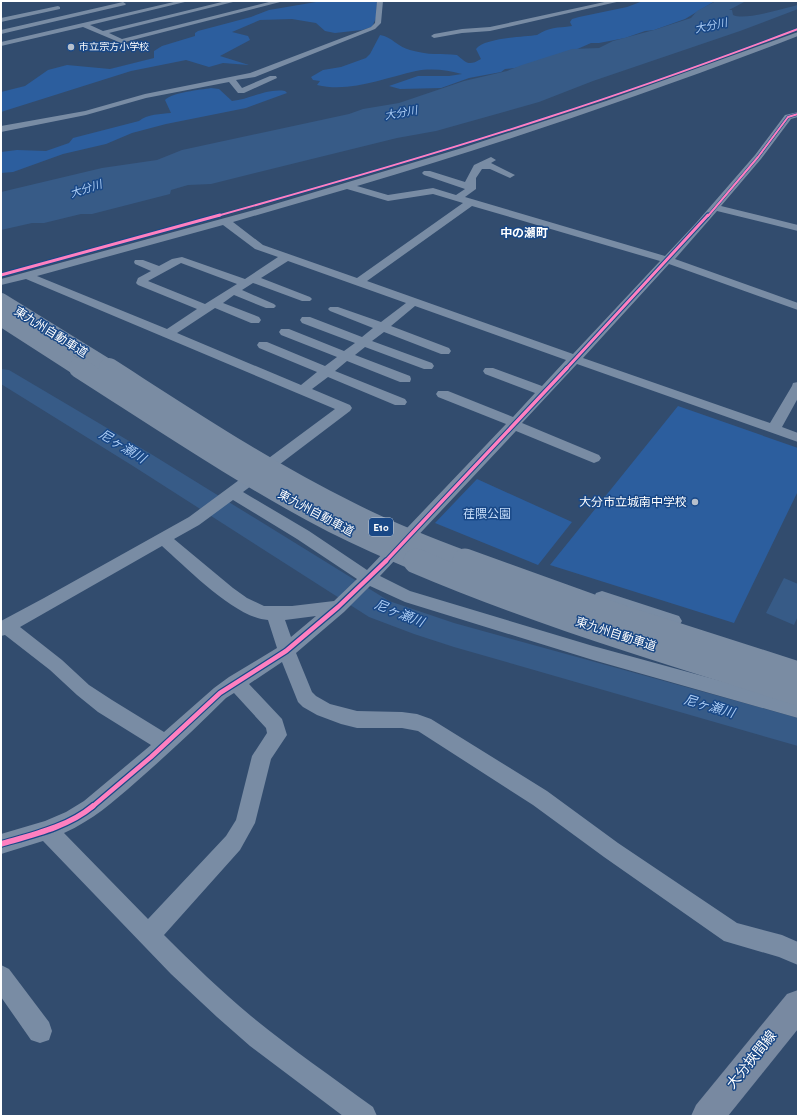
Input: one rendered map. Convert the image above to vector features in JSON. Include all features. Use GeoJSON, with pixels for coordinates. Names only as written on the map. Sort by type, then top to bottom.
{"type":"FeatureCollection","features":[{"type":"Feature","properties":{"kind":"highway","name":"東九州自動車道"},"geometry":{"type":"LineString","coordinates":[[1,301],[32,319],[203,429],[295,483],[378,526],[432,549],[607,613],[798,674]]}},
{"type":"Feature","properties":{"kind":"highway","name":"東九州自動車道"},"geometry":{"type":"LineString","coordinates":[[1,318],[188,439],[278,492],[365,539],[471,584],[600,629],[798,693]]}},
{"type":"Feature","properties":{"kind":"main road","name":"大分挾間線"},"geometry":{"type":"LineString","coordinates":[[719,1111],[796,1011]]}},
{"type":"Feature","properties":{"kind":"street"},"geometry":{"type":"LineString","coordinates":[[162,1],[210,19]]}},
{"type":"Feature","properties":{"kind":"street"},"geometry":{"type":"LineString","coordinates":[[1,44],[186,1]]}},
{"type":"Feature","properties":{"kind":"street"},"geometry":{"type":"LineString","coordinates":[[102,33],[234,1]]}},
{"type":"Feature","properties":{"kind":"street"},"geometry":{"type":"LineString","coordinates":[[84,25],[121,41],[281,1]]}},
{"type":"Feature","properties":{"kind":"street"},"geometry":{"type":"LineString","coordinates":[[1,129],[86,113],[145,96],[230,80],[257,73],[374,28],[378,23],[380,1]]}},
{"type":"Feature","properties":{"kind":"street"},"geometry":{"type":"LineString","coordinates":[[434,36],[497,28],[618,1]]}},
{"type":"Feature","properties":{"kind":"street"},"geometry":{"type":"LineString","coordinates":[[1,32],[131,3]]}},
{"type":"Feature","properties":{"kind":"street"},"geometry":{"type":"LineString","coordinates":[[1,20],[68,6]]}},
{"type":"Feature","properties":{"kind":"street"},"geometry":{"type":"LineString","coordinates":[[8,12],[52,32]]}},
{"type":"Feature","properties":{"kind":"street"},"geometry":{"type":"LineString","coordinates":[[1,282],[225,221],[444,157],[566,118],[798,34]]}},
{"type":"Feature","properties":{"kind":"street"},"geometry":{"type":"LineString","coordinates":[[294,60],[306,63]]}},
{"type":"Feature","properties":{"kind":"street"},"geometry":{"type":"LineString","coordinates":[[230,80],[240,91],[284,74]]}},
{"type":"Feature","properties":{"kind":"street"},"geometry":{"type":"LineString","coordinates":[[1,844],[47,830],[73,819],[91,808],[166,743],[207,704],[234,682],[286,651],[338,607],[387,560],[716,208],[758,158],[788,117],[798,114]]}},
{"type":"Feature","properties":{"kind":"street"},"geometry":{"type":"LineString","coordinates":[[457,198],[471,189],[470,183],[477,167],[491,160]]}},
{"type":"Feature","properties":{"kind":"street"},"geometry":{"type":"LineString","coordinates":[[477,167],[491,166],[510,175]]}},
{"type":"Feature","properties":{"kind":"street"},"geometry":{"type":"LineString","coordinates":[[427,173],[470,188]]}},
{"type":"Feature","properties":{"kind":"street"},"geometry":{"type":"LineString","coordinates":[[346,186],[385,197],[429,191],[457,198],[668,260],[798,307]]}},
{"type":"Feature","properties":{"kind":"street"},"geometry":{"type":"LineString","coordinates":[[359,282],[471,202]]}},
{"type":"Feature","properties":{"kind":"street"},"geometry":{"type":"LineString","coordinates":[[716,208],[798,228]]}},
{"type":"Feature","properties":{"kind":"street"},"geometry":{"type":"LineString","coordinates":[[225,221],[259,247],[415,301],[798,438]]}},
{"type":"Feature","properties":{"kind":"street"},"geometry":{"type":"LineString","coordinates":[[168,333],[286,257]]}},
{"type":"Feature","properties":{"kind":"street"},"geometry":{"type":"LineString","coordinates":[[255,320],[142,283],[142,280],[176,261],[182,260],[306,299]]}},
{"type":"Feature","properties":{"kind":"street"},"geometry":{"type":"LineString","coordinates":[[139,262],[159,270]]}},
{"type":"Feature","properties":{"kind":"street"},"geometry":{"type":"LineString","coordinates":[[27,275],[43,283],[72,293],[345,408],[194,521],[50,603],[4,627],[56,665],[83,690],[105,706],[166,743]]}},
{"type":"Feature","properties":{"kind":"street"},"geometry":{"type":"LineString","coordinates":[[234,291],[270,306]]}},
{"type":"Feature","properties":{"kind":"street"},"geometry":{"type":"LineString","coordinates":[[303,390],[415,301]]}},
{"type":"Feature","properties":{"kind":"street"},"geometry":{"type":"LineString","coordinates":[[334,309],[445,351]]}},
{"type":"Feature","properties":{"kind":"street"},"geometry":{"type":"LineString","coordinates":[[306,320],[428,366]]}},
{"type":"Feature","properties":{"kind":"street"},"geometry":{"type":"LineString","coordinates":[[286,332],[405,379]]}},
{"type":"Feature","properties":{"kind":"street"},"geometry":{"type":"LineString","coordinates":[[263,345],[400,402]]}},
{"type":"Feature","properties":{"kind":"street"},"geometry":{"type":"LineString","coordinates":[[489,370],[545,392]]}},
{"type":"Feature","properties":{"kind":"street"},"geometry":{"type":"LineString","coordinates":[[774,429],[798,386]]}},
{"type":"Feature","properties":{"kind":"street"},"geometry":{"type":"LineString","coordinates":[[443,394],[594,458]]}},
{"type":"Feature","properties":{"kind":"street"},"geometry":{"type":"LineString","coordinates":[[231,492],[303,535],[368,578],[405,596],[502,626],[798,710]]}},
{"type":"Feature","properties":{"kind":"street"},"geometry":{"type":"LineString","coordinates":[[163,538],[242,603],[259,612],[275,613],[338,607]]}},
{"type":"Feature","properties":{"kind":"street"},"geometry":{"type":"LineString","coordinates":[[502,626],[520,583],[527,579],[540,578],[798,661]]}},
{"type":"Feature","properties":{"kind":"street"},"geometry":{"type":"LineString","coordinates":[[275,613],[286,651],[305,698],[312,704],[341,716],[362,720],[397,718],[424,725],[486,766],[540,798],[611,850],[732,933],[782,946],[798,954]]}},
{"type":"Feature","properties":{"kind":"street"},"geometry":{"type":"LineString","coordinates":[[149,935],[226,852],[240,834],[245,823],[262,756],[277,735],[275,725],[234,682]]}},
{"type":"Feature","properties":{"kind":"street"},"geometry":{"type":"LineString","coordinates":[[47,830],[200,986],[246,1027],[364,1116]]}},
{"type":"Feature","properties":{"kind":"street"},"geometry":{"type":"LineString","coordinates":[[1,977],[40,1031]]}},
{"type":"Feature","properties":{"kind":"green space"},"geometry":{"type":"Polygon","coordinates":[[[322,1],[377,1],[376,18],[372,27],[362,30],[335,33],[325,31],[316,23],[292,19],[260,20],[232,32],[248,36],[250,40],[220,56],[249,65],[223,63],[209,67],[186,60],[131,71],[1,112],[1,92],[25,86],[48,70],[67,65],[110,69],[154,58],[154,51],[162,46],[195,36],[195,33],[198,31],[251,17],[269,10],[322,1]]]}},
{"type":"Feature","properties":{"kind":"green space"},"geometry":{"type":"Polygon","coordinates":[[[643,1],[715,1],[685,19],[654,30],[645,31],[625,38],[591,43],[566,54],[515,68],[505,69],[501,72],[469,78],[441,88],[400,89],[389,86],[418,76],[449,76],[462,74],[451,71],[422,70],[367,84],[342,87],[317,85],[320,81],[313,80],[311,77],[323,70],[341,67],[366,58],[370,54],[380,35],[406,49],[429,54],[457,55],[468,63],[473,63],[481,59],[476,49],[480,45],[487,42],[537,35],[549,29],[572,26],[570,22],[572,19],[627,7],[643,1]]]}},
{"type":"Feature","properties":{"kind":"green space"},"geometry":{"type":"Polygon","coordinates":[[[211,88],[219,89],[232,101],[278,90],[285,91],[287,93],[246,108],[166,124],[132,133],[106,144],[63,154],[13,172],[1,173],[1,152],[17,150],[46,151],[69,143],[73,138],[139,121],[150,116],[171,113],[165,100],[169,97],[180,93],[211,88]]]}},
{"type":"Feature","properties":{"kind":"green space","name":"大分市立城南中学校"},"geometry":{"type":"Polygon","coordinates":[[[678,406],[798,448],[798,491],[734,623],[550,565],[678,406]]]}},
{"type":"Feature","properties":{"kind":"green space","name":"荏隈公園"},"geometry":{"type":"Polygon","coordinates":[[[477,479],[572,522],[538,565],[435,523],[477,479]]]}},
{"type":"Feature","properties":{"kind":"water","name":"大分川"},"geometry":{"type":"Polygon","coordinates":[[[716,1],[746,1],[729,10],[732,10],[733,15],[739,16],[755,15],[798,5],[798,9],[740,31],[593,81],[539,102],[436,131],[397,138],[211,184],[188,185],[171,190],[170,194],[92,214],[81,214],[44,223],[32,223],[1,230],[1,192],[102,168],[157,160],[182,150],[349,114],[363,109],[399,103],[464,81],[507,71],[572,49],[599,48],[613,41],[691,18],[697,11],[716,1]]]}},
{"type":"Feature","properties":{"kind":"water"},"geometry":{"type":"Polygon","coordinates":[[[784,578],[798,584],[798,616],[794,625],[766,613],[784,578]]]}},
{"type":"Feature","properties":{"kind":"waterway","name":"尼ヶ瀬川"},"geometry":{"type":"LineString","coordinates":[[1,375],[142,460],[379,609],[424,626],[454,635],[798,732]]}},
{"type":"Feature","properties":{"kind":"cycle path"},"geometry":{"type":"LineString","coordinates":[[1,275],[258,205],[449,149],[549,118],[798,29]]}},
{"type":"Feature","properties":{"kind":"cycle path"},"geometry":{"type":"LineString","coordinates":[[1,844],[47,830],[73,819],[91,808],[151,757],[220,693],[286,651],[338,607],[387,560],[700,225],[758,157],[788,117],[798,114]]}},
{"type":"Feature","properties":{"kind":"place","name":"市立宗方小学校"},"geometry":{"type":"Point","coordinates":[71,47]}},
{"type":"Feature","properties":{"kind":"place","name":"大分市立城南中学校"},"geometry":{"type":"Point","coordinates":[695,502]}},
{"type":"Feature","properties":{"kind":"district","name":"中の瀬町"},"geometry":{"type":"Point","coordinates":[524,233]}}]}
